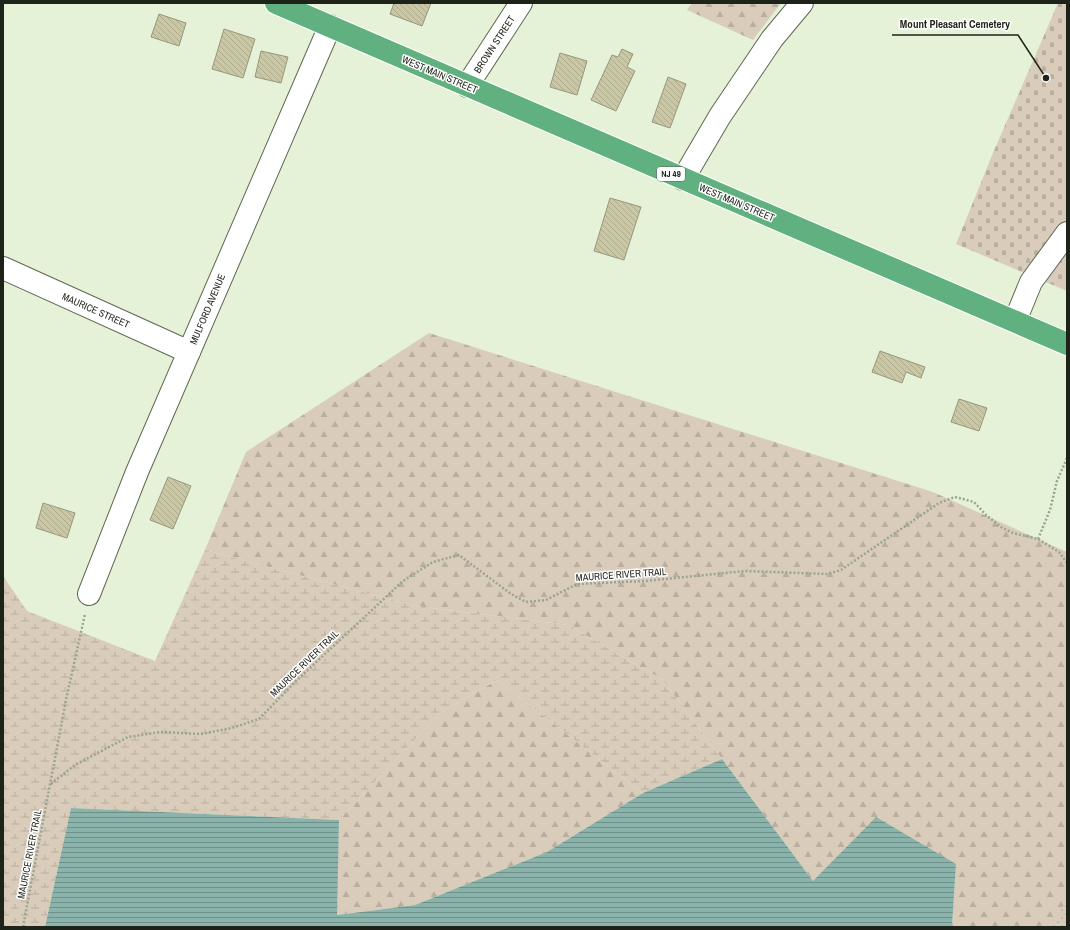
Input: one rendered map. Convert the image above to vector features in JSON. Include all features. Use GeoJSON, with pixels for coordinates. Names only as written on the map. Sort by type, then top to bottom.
{"type":"FeatureCollection","features":[{"type":"Feature","properties":{"kind":"highway","name":"WEST MAIN STREET"},"geometry":{"type":"LineString","coordinates":[[276,3],[1067,344]]}},
{"type":"Feature","properties":{"kind":"street","name":"BROWN STREET"},"geometry":{"type":"LineString","coordinates":[[467,86],[521,3]]}},
{"type":"Feature","properties":{"kind":"street"},"geometry":{"type":"LineString","coordinates":[[683,179],[720,116],[768,45],[802,3]]}},
{"type":"Feature","properties":{"kind":"street","name":"MULFORD AVENUE"},"geometry":{"type":"LineString","coordinates":[[89,594],[137,472],[330,26]]}},
{"type":"Feature","properties":{"kind":"street"},"geometry":{"type":"LineString","coordinates":[[1015,321],[1031,282],[1066,236]]}},
{"type":"Feature","properties":{"kind":"street","name":"MAURICE STREET"},"geometry":{"type":"LineString","coordinates":[[3,268],[189,352]]}},
{"type":"Feature","properties":{"kind":"path"},"geometry":{"type":"LineString","coordinates":[[1038,539],[1050,510],[1057,481],[1067,458]]}},
{"type":"Feature","properties":{"kind":"path","name":"MAURICE RIVER TRAIL"},"geometry":{"type":"LineString","coordinates":[[51,784],[75,765],[128,737],[161,732],[201,734],[232,728],[259,719],[295,682],[403,581],[433,562],[458,555],[511,594],[526,602],[546,600],[577,584],[645,581],[745,571],[827,574],[841,570],[940,503],[955,497],[974,502],[986,515],[1001,527],[1013,533],[1038,539],[1059,552],[1067,563]]}},
{"type":"Feature","properties":{"kind":"path","name":"MAURICE RIVER TRAIL"},"geometry":{"type":"LineString","coordinates":[[23,927],[66,700],[89,594]]}},
{"type":"Feature","properties":{"kind":"green space"},"geometry":{"type":"Polygon","coordinates":[[[692,3],[781,3],[753,40],[687,10],[692,3]]]}},
{"type":"Feature","properties":{"kind":"green space"},"geometry":{"type":"Polygon","coordinates":[[[1058,3],[1067,3],[1067,291],[956,244],[993,153],[1058,3]]]}},
{"type":"Feature","properties":{"kind":"green space"},"geometry":{"type":"Polygon","coordinates":[[[429,333],[933,492],[1067,552],[1067,927],[952,927],[956,864],[813,881],[663,680],[568,625],[415,606],[205,550],[246,452],[429,333]]]}},
{"type":"Feature","properties":{"kind":"green space"},"geometry":{"type":"Polygon","coordinates":[[[205,550],[415,606],[568,625],[663,680],[722,759],[643,793],[497,680],[440,713],[339,820],[71,808],[45,927],[3,927],[3,576],[27,611],[155,661],[205,550]]]}},
{"type":"Feature","properties":{"kind":"green space"},"geometry":{"type":"Polygon","coordinates":[[[497,680],[643,793],[547,852],[415,905],[336,915],[339,820],[440,713],[497,680]]]}},
{"type":"Feature","properties":{"kind":"green space"},"geometry":{"type":"Polygon","coordinates":[[[1067,900],[1067,927],[1051,927],[1067,900]]]}},
{"type":"Feature","properties":{"kind":"water"},"geometry":{"type":"Polygon","coordinates":[[[722,759],[813,881],[876,817],[956,864],[952,927],[45,927],[71,808],[339,820],[337,915],[415,905],[547,852],[643,793],[722,759]]]}},
{"type":"Feature","properties":{"kind":"building"},"geometry":{"type":"Polygon","coordinates":[[[394,3],[431,3],[422,26],[390,14],[394,3]]]}},
{"type":"Feature","properties":{"kind":"building"},"geometry":{"type":"Polygon","coordinates":[[[159,14],[186,23],[179,46],[151,37],[159,14]]]}},
{"type":"Feature","properties":{"kind":"building"},"geometry":{"type":"Polygon","coordinates":[[[224,29],[255,39],[243,78],[212,69],[224,29]]]}},
{"type":"Feature","properties":{"kind":"building"},"geometry":{"type":"Polygon","coordinates":[[[622,49],[633,54],[627,67],[635,71],[616,111],[591,100],[612,55],[618,57],[622,49]]]}},
{"type":"Feature","properties":{"kind":"building"},"geometry":{"type":"Polygon","coordinates":[[[261,51],[288,57],[281,83],[255,77],[261,51]]]}},
{"type":"Feature","properties":{"kind":"building"},"geometry":{"type":"Polygon","coordinates":[[[560,53],[587,61],[577,95],[550,87],[560,53]]]}},
{"type":"Feature","properties":{"kind":"building"},"geometry":{"type":"Polygon","coordinates":[[[668,77],[686,84],[670,128],[652,122],[668,77]]]}},
{"type":"Feature","properties":{"kind":"building"},"geometry":{"type":"Polygon","coordinates":[[[610,198],[641,207],[624,260],[594,251],[610,198]]]}},
{"type":"Feature","properties":{"kind":"building"},"geometry":{"type":"Polygon","coordinates":[[[880,351],[925,367],[921,378],[906,372],[902,383],[872,372],[880,351]]]}},
{"type":"Feature","properties":{"kind":"building"},"geometry":{"type":"Polygon","coordinates":[[[959,399],[987,408],[979,431],[951,422],[959,399]]]}},
{"type":"Feature","properties":{"kind":"building"},"geometry":{"type":"Polygon","coordinates":[[[168,477],[191,486],[173,529],[150,520],[168,477]]]}},
{"type":"Feature","properties":{"kind":"building"},"geometry":{"type":"Polygon","coordinates":[[[43,503],[75,513],[67,538],[36,528],[43,503]]]}},
{"type":"Feature","properties":{"kind":"place","name":"Mount Pleasant Cemetery"},"geometry":{"type":"Point","coordinates":[1046,78]}}]}
